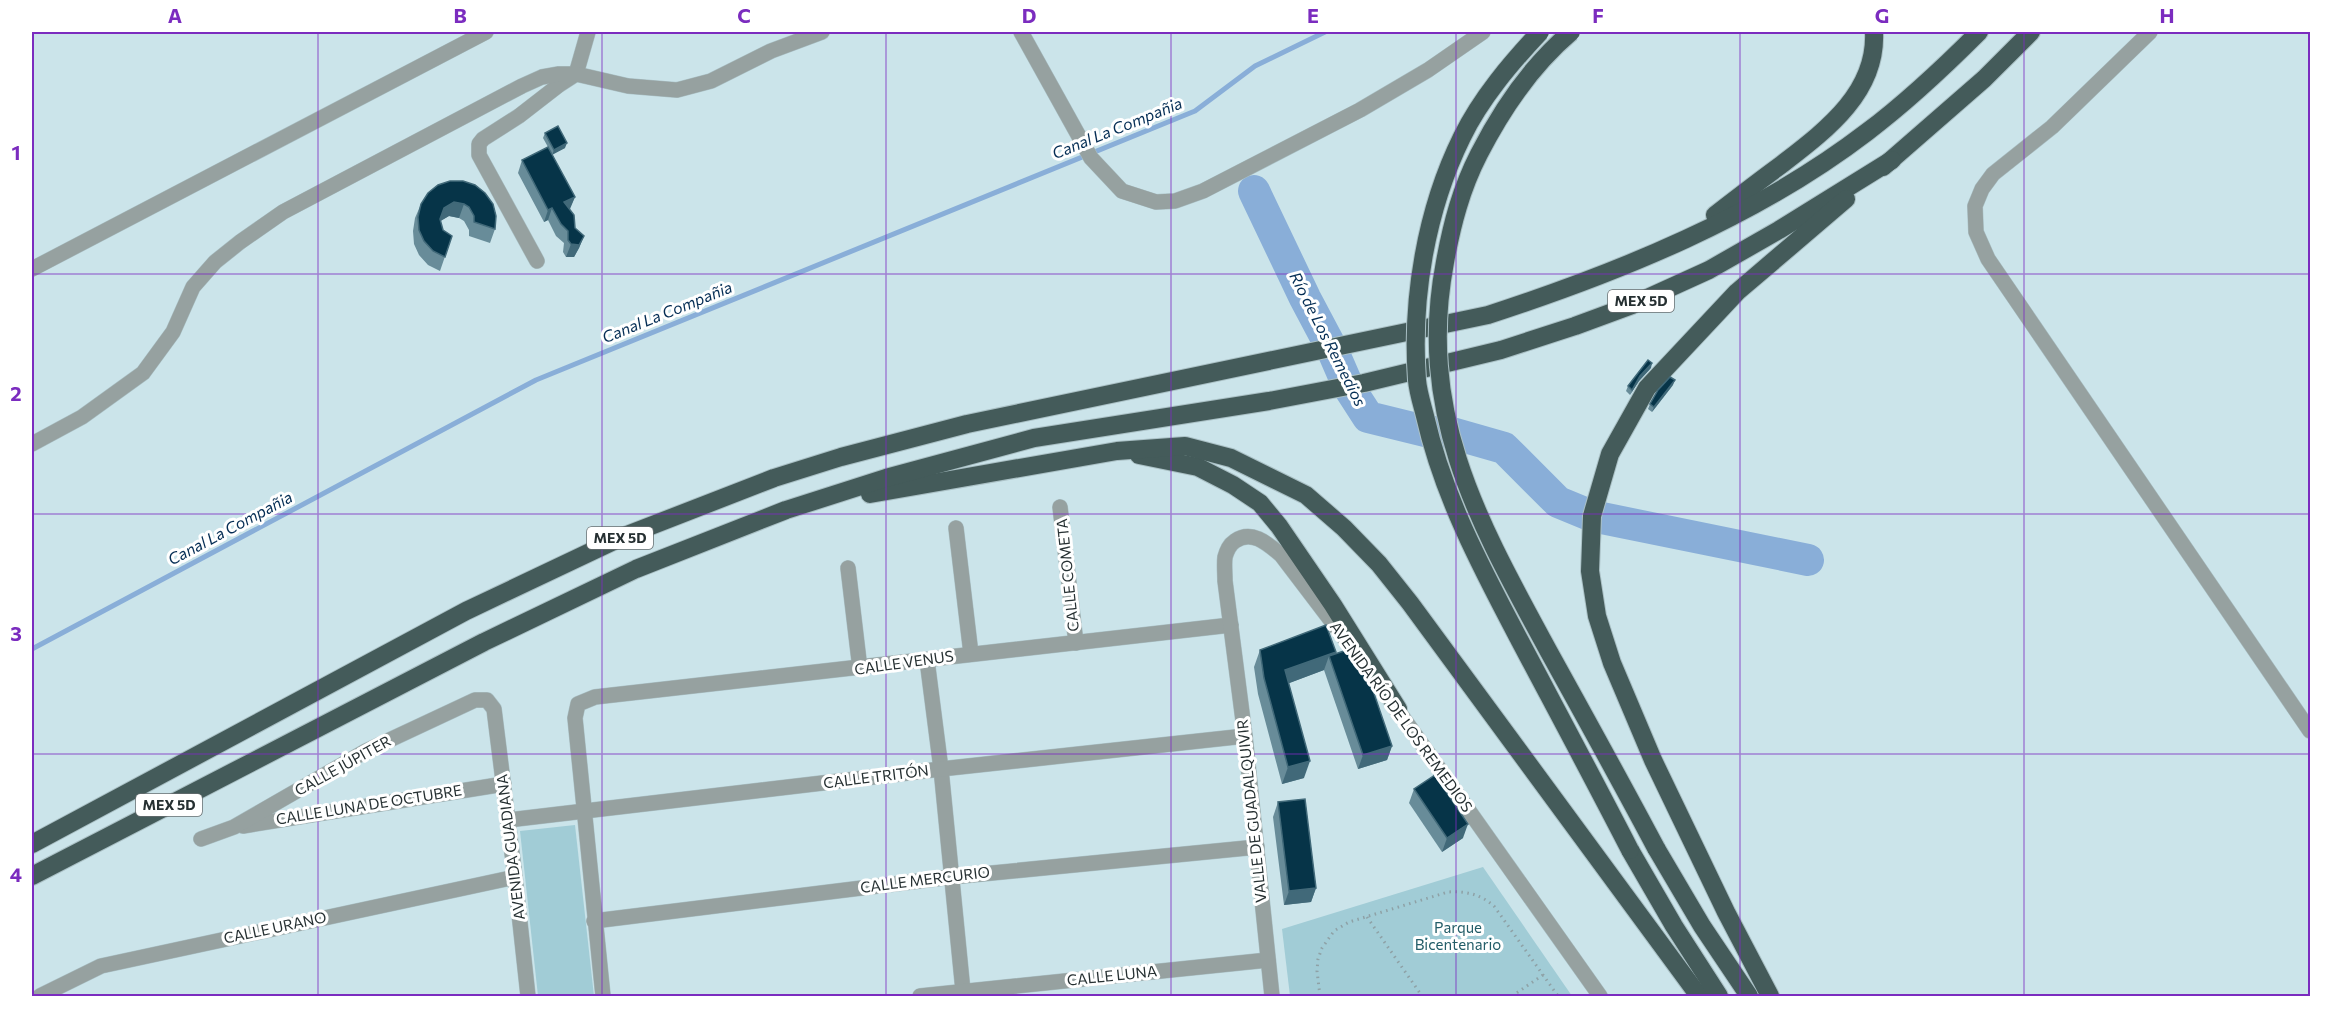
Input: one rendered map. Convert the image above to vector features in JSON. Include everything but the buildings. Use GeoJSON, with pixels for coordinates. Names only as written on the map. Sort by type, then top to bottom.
{"type":"FeatureCollection","features":[{"type":"Feature","properties":{"kind":"highway"},"geometry":{"type":"LineString","coordinates":[[1540,32],[1487,96],[1463,135],[1445,173],[1427,239],[1417,309],[1417,382],[1432,449],[1452,505],[1486,576],[1630,850],[1674,926],[1719,996]]}},
{"type":"Feature","properties":{"kind":"highway"},"geometry":{"type":"LineString","coordinates":[[1571,32],[1523,82],[1491,130],[1469,173],[1453,217],[1438,296],[1437,362],[1448,432],[1472,501],[1502,565],[1656,848],[1702,926],[1749,996]]}},
{"type":"Feature","properties":{"kind":"highway"},"geometry":{"type":"LineString","coordinates":[[1681,240],[1831,126],[1862,85],[1873,55],[1874,32]]}},
{"type":"Feature","properties":{"kind":"highway","name":"MEX 5D"},"geometry":{"type":"LineString","coordinates":[[32,844],[466,611],[622,537],[774,478],[903,440],[1027,410],[1353,345],[1488,315],[1558,292],[1681,240],[1759,202],[1867,132],[1979,32]]}},
{"type":"Feature","properties":{"kind":"highway","name":"MEX 5D"},"geometry":{"type":"LineString","coordinates":[[32,876],[484,642],[636,569],[786,510],[886,478],[1034,438],[1269,401],[1364,383],[1501,350],[1575,327],[1632,305],[1709,270],[1892,160],[1984,79],[2031,32]]}},
{"type":"Feature","properties":{"kind":"highway"},"geometry":{"type":"LineString","coordinates":[[1770,996],[1653,760],[1617,674],[1597,616],[1590,571],[1593,516],[1610,454],[1647,388],[1737,292],[1892,160]]}},
{"type":"Feature","properties":{"kind":"highway"},"geometry":{"type":"LineString","coordinates":[[786,510],[1117,451],[1185,446],[1231,458],[1306,495],[1344,528],[1379,564],[1410,603],[1700,996]]}},
{"type":"Feature","properties":{"kind":"highway"},"geometry":{"type":"LineString","coordinates":[[1117,451],[1198,467],[1233,485],[1260,503],[1279,526],[1333,605],[1398,709]]}},
{"type":"Feature","properties":{"kind":"street"},"geometry":{"type":"LineString","coordinates":[[32,269],[486,32]]}},
{"type":"Feature","properties":{"kind":"street"},"geometry":{"type":"LineString","coordinates":[[537,261],[479,155],[479,144],[576,75],[588,32]]}},
{"type":"Feature","properties":{"kind":"street"},"geometry":{"type":"LineString","coordinates":[[32,444],[82,417],[143,373],[173,332],[193,287],[215,262],[283,212],[522,86],[542,77],[559,74],[576,75],[628,86],[677,90],[711,81],[771,51],[822,32]]}},
{"type":"Feature","properties":{"kind":"street"},"geometry":{"type":"LineString","coordinates":[[1021,32],[1091,158],[1122,191],[1156,202],[1175,201],[1203,190],[1360,110],[1428,70],[1483,32]]}},
{"type":"Feature","properties":{"kind":"street"},"geometry":{"type":"LineString","coordinates":[[2150,32],[2052,127],[1993,174],[1982,189],[1975,206],[1976,232],[1988,260],[2310,731]]}},
{"type":"Feature","properties":{"kind":"street","name":"CALLE COMETA"},"geometry":{"type":"LineString","coordinates":[[1060,507],[1076,643]]}},
{"type":"Feature","properties":{"kind":"street"},"geometry":{"type":"LineString","coordinates":[[956,528],[971,654]]}},
{"type":"Feature","properties":{"kind":"street","name":"AVENIDA RÍO DE LOS REMEDIOS"},"geometry":{"type":"LineString","coordinates":[[1231,625],[1225,581],[1225,558],[1229,546],[1241,537],[1252,536],[1267,543],[1281,555],[1398,709],[1600,996]]}},
{"type":"Feature","properties":{"kind":"street"},"geometry":{"type":"LineString","coordinates":[[848,568],[860,669]]}},
{"type":"Feature","properties":{"kind":"street","name":"CALLE VENUS"},"geometry":{"type":"LineString","coordinates":[[584,811],[575,718],[578,704],[595,697],[860,669],[971,654],[1231,625]]}},
{"type":"Feature","properties":{"kind":"street","name":"VALLE DE GUADALQUIVIR"},"geometry":{"type":"LineString","coordinates":[[1231,625],[1272,996]]}},
{"type":"Feature","properties":{"kind":"street"},"geometry":{"type":"LineString","coordinates":[[927,660],[941,769],[963,992]]}},
{"type":"Feature","properties":{"kind":"street","name":"CALLE JÚPITER"},"geometry":{"type":"LineString","coordinates":[[201,838],[234,827],[366,751],[475,700],[487,700]]}},
{"type":"Feature","properties":{"kind":"street","name":"AVENIDA GUADIANA"},"geometry":{"type":"LineString","coordinates":[[487,700],[494,710],[504,784],[525,996]]}},
{"type":"Feature","properties":{"kind":"street","name":"CALLE TRITÓN"},"geometry":{"type":"LineString","coordinates":[[508,820],[1245,736]]}},
{"type":"Feature","properties":{"kind":"street","name":"CALLE LUNA DE OCTUBRE"},"geometry":{"type":"LineString","coordinates":[[234,827],[504,784]]}},
{"type":"Feature","properties":{"kind":"street"},"geometry":{"type":"LineString","coordinates":[[584,811],[603,996]]}},
{"type":"Feature","properties":{"kind":"street","name":"CALLE MERCURIO"},"geometry":{"type":"LineString","coordinates":[[594,921],[951,876],[1257,847]]}},
{"type":"Feature","properties":{"kind":"street","name":"CALLE URANO"},"geometry":{"type":"LineString","coordinates":[[39,996],[101,966],[515,877]]}},
{"type":"Feature","properties":{"kind":"street","name":"CALLE LUNA"},"geometry":{"type":"LineString","coordinates":[[920,996],[1268,960]]}},
{"type":"Feature","properties":{"kind":"path"},"geometry":{"type":"LineString","coordinates":[[1320,996],[1317,971],[1322,948],[1328,938],[1341,926],[1366,916],[1448,892],[1470,892],[1494,906],[1558,996]]}},
{"type":"Feature","properties":{"kind":"path"},"geometry":{"type":"LineString","coordinates":[[1366,916],[1422,996]]}},
{"type":"Feature","properties":{"kind":"path"},"geometry":{"type":"LineString","coordinates":[[1512,996],[1543,975]]}},
{"type":"Feature","properties":{"kind":"green space"},"geometry":{"type":"Polygon","coordinates":[[[575,825],[594,996],[538,996],[520,831],[575,825]]]}},
{"type":"Feature","properties":{"kind":"green space","name":"Parque Bicentenario"},"geometry":{"type":"Polygon","coordinates":[[[1483,867],[1572,996],[1290,996],[1282,929],[1483,867]]]}},
{"type":"Feature","properties":{"kind":"waterway","name":"Canal La Compañia"},"geometry":{"type":"LineString","coordinates":[[32,649],[536,380],[1195,111],[1255,66],[1325,32]]}},
{"type":"Feature","properties":{"kind":"waterway","name":"Río de Los Remedios"},"geometry":{"type":"LineString","coordinates":[[1254,191],[1348,386],[1368,417],[1429,432],[1448,432],[1504,448],[1558,502],[1592,516],[1808,560]]}}]}
